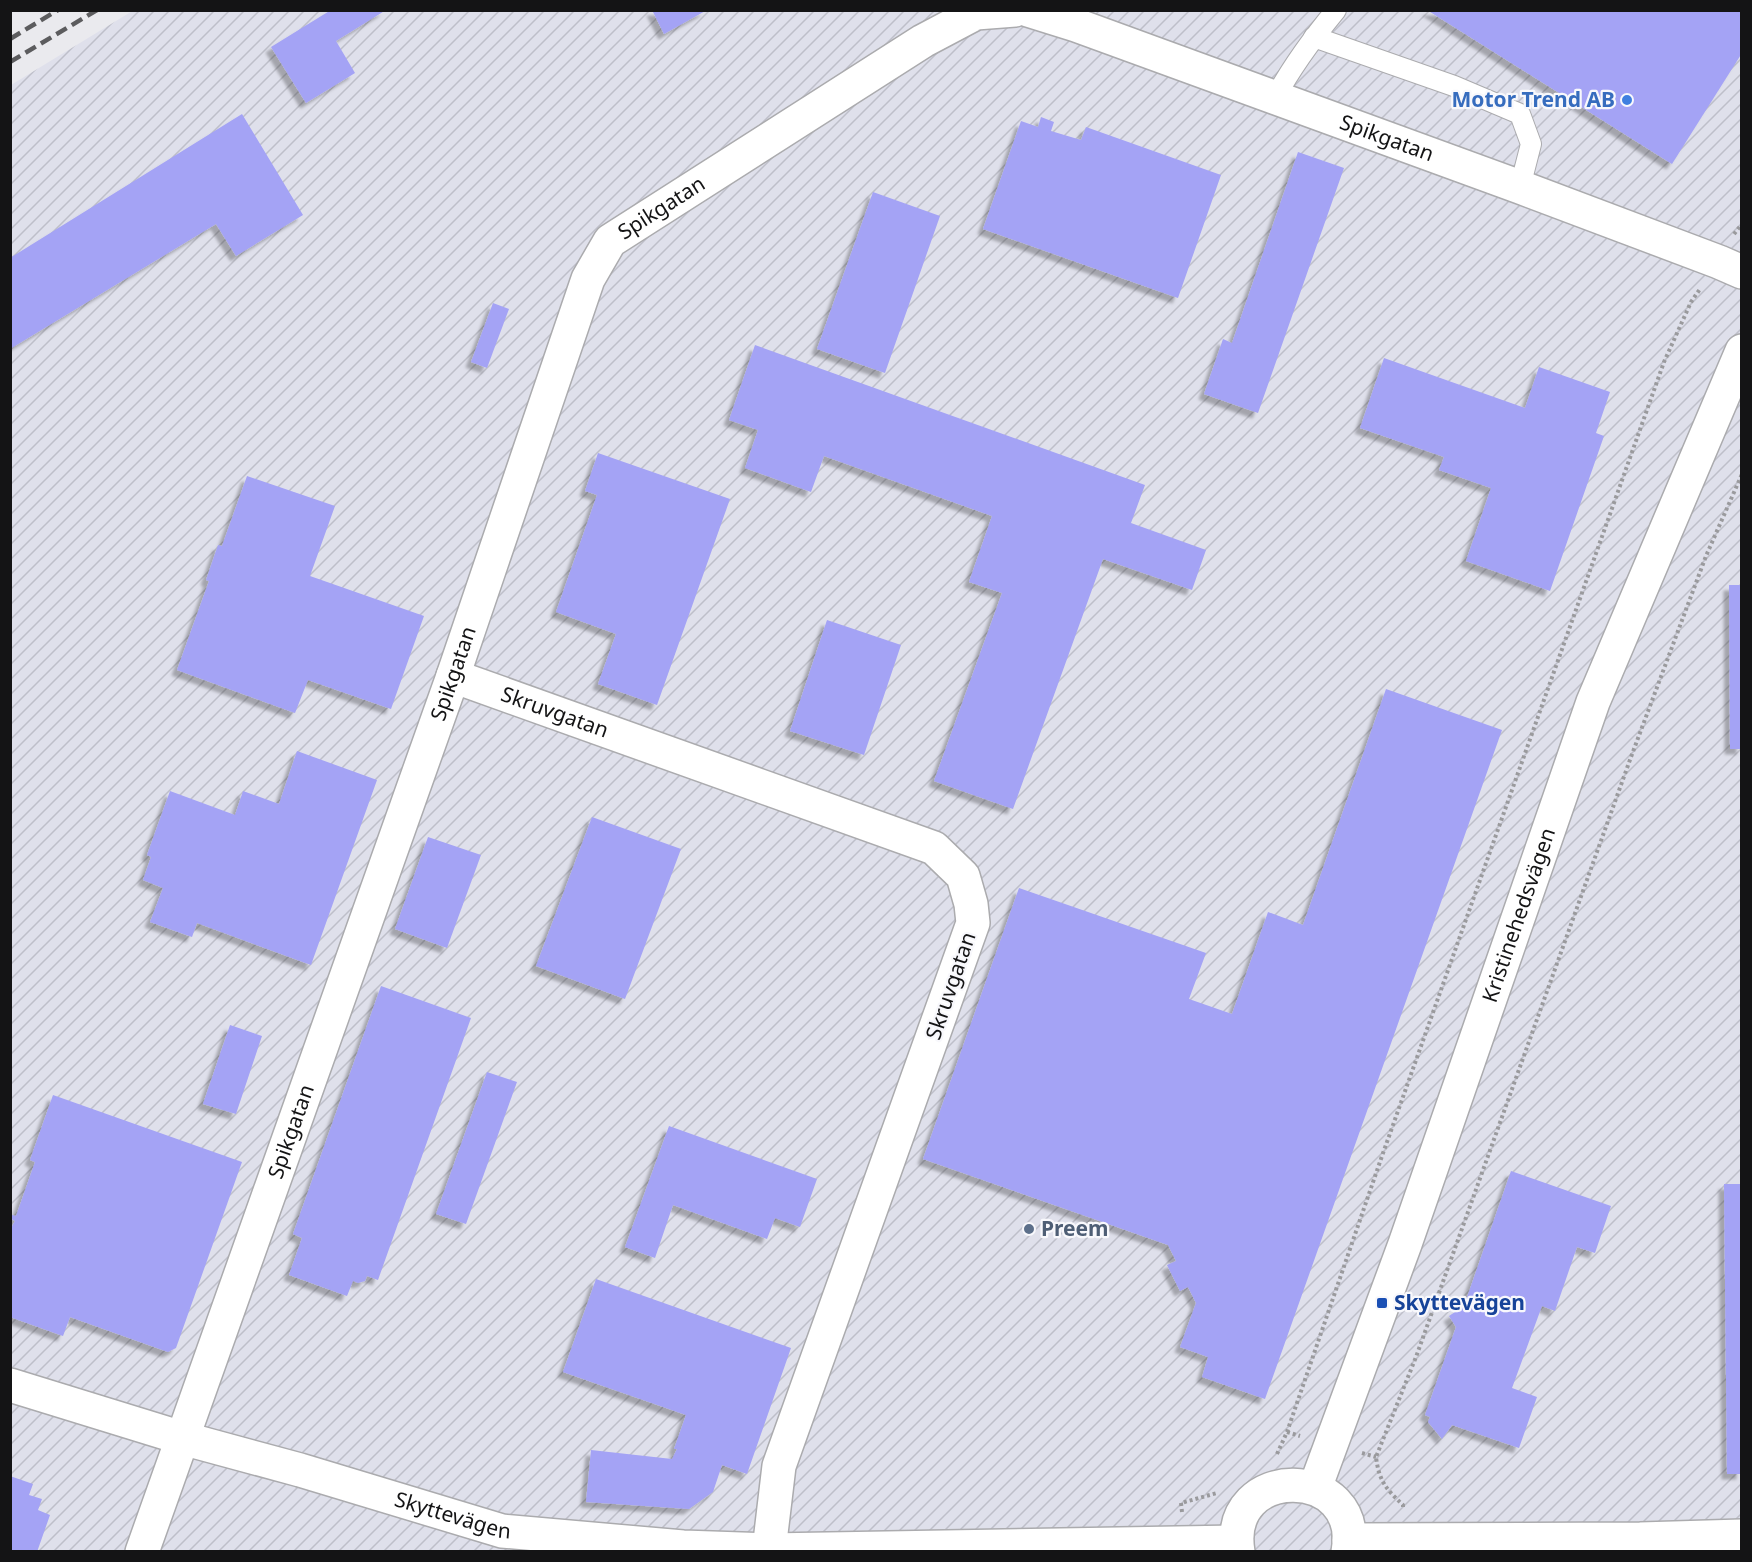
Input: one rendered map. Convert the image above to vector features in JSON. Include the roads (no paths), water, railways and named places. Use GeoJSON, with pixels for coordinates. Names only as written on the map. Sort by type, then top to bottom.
{"type":"FeatureCollection","features":[{"type":"Feature","properties":{"kind":"street","name":"Spikgatan"},"geometry":{"type":"LineString","coordinates":[[142,1551],[453,676],[588,279],[610,241],[923,42],[976,13],[1015,10]]}},
{"type":"Feature","properties":{"kind":"street","name":"Spikgatan"},"geometry":{"type":"LineString","coordinates":[[1028,10],[1520,187],[1730,267]]}},
{"type":"Feature","properties":{"kind":"street","name":"Kristinehedsvägen"},"geometry":{"type":"LineString","coordinates":[[1315,1488],[1405,1244],[1593,702],[1742,351]]}},
{"type":"Feature","properties":{"kind":"street","name":"Skruvgatan"},"geometry":{"type":"LineString","coordinates":[[453,676],[934,848],[963,876],[971,904],[973,923],[779,1466],[769,1550]]}},
{"type":"Feature","properties":{"kind":"street","name":"Skyttevägen"},"geometry":{"type":"LineString","coordinates":[[10,1385],[182,1438],[300,1470],[502,1531],[683,1547],[769,1550],[1185,1543],[1237,1547]]}},
{"type":"Feature","properties":{"kind":"street"},"geometry":{"type":"LineString","coordinates":[[1237,1547],[1238,1527],[1252,1501],[1278,1486],[1292,1484],[1315,1488],[1329,1497],[1340,1509],[1347,1524],[1349,1546],[1398,1541],[1742,1536]]}},
{"type":"Feature","properties":{"kind":"lane"},"geometry":{"type":"LineString","coordinates":[[1275,98],[1314,37],[1336,10]]}},
{"type":"Feature","properties":{"kind":"lane"},"geometry":{"type":"LineString","coordinates":[[1314,37],[1454,86],[1520,114],[1531,144],[1520,187]]}},
{"type":"Feature","properties":{"kind":"railway"},"geometry":{"type":"LineString","coordinates":[[10,39],[58,10]]}},
{"type":"Feature","properties":{"kind":"railway"},"geometry":{"type":"LineString","coordinates":[[10,62],[97,10]]}},
{"type":"Feature","properties":{"kind":"place","name":"Motor Trend AB"},"geometry":{"type":"Point","coordinates":[1627,100]}},
{"type":"Feature","properties":{"kind":"place","name":"Preem"},"geometry":{"type":"Point","coordinates":[1029,1229]}},
{"type":"Feature","properties":{"kind":"place","name":"Skyttevägen"},"geometry":{"type":"Point","coordinates":[1382,1303]}}]}
